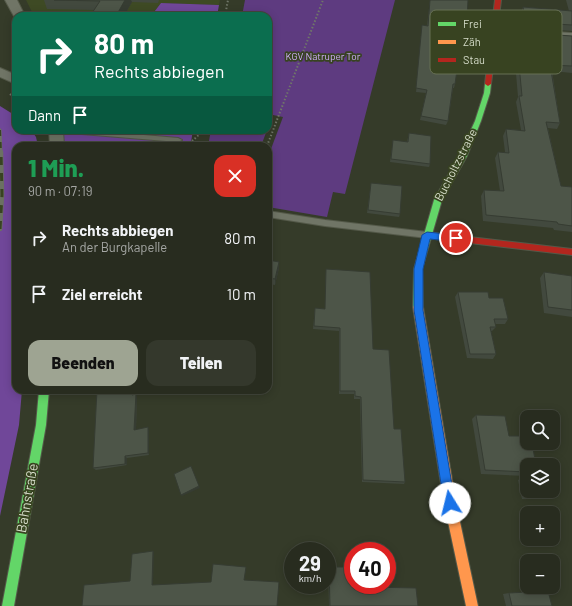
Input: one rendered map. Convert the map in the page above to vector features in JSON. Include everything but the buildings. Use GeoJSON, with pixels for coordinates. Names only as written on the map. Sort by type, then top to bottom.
{"type":"FeatureCollection","features":[{"type":"Feature","properties":{"kind":"street"},"geometry":{"type":"LineString","coordinates":[[11,0],[17,12]]}},
{"type":"Feature","properties":{"kind":"street","name":"Bucholtzstraße"},"geometry":{"type":"LineString","coordinates":[[497,10],[498,0]]}},
{"type":"Feature","properties":{"kind":"street"},"geometry":{"type":"LineString","coordinates":[[562,36],[572,37]]}},
{"type":"Feature","properties":{"kind":"street"},"geometry":{"type":"LineString","coordinates":[[0,72],[12,77]]}},
{"type":"Feature","properties":{"kind":"street","name":"Bucholtzstraße"},"geometry":{"type":"LineString","coordinates":[[472,606],[450,503],[418,310],[418,269],[438,200],[463,156],[478,121],[487,93],[489,74]]}},
{"type":"Feature","properties":{"kind":"street"},"geometry":{"type":"LineString","coordinates":[[427,235],[572,252]]}},
{"type":"Feature","properties":{"kind":"street","name":"Bahnstraße"},"geometry":{"type":"LineString","coordinates":[[8,606],[41,425],[44,394]]}},
{"type":"Feature","properties":{"kind":"lane"},"geometry":{"type":"LineString","coordinates":[[105,134],[178,140]]}},
{"type":"Feature","properties":{"kind":"lane"},"geometry":{"type":"LineString","coordinates":[[272,215],[325,223],[427,235]]}},
{"type":"Feature","properties":{"kind":"path"},"geometry":{"type":"LineString","coordinates":[[226,12],[228,0]]}},
{"type":"Feature","properties":{"kind":"path"},"geometry":{"type":"LineString","coordinates":[[272,133],[323,0]]}},
{"type":"Feature","properties":{"kind":"path"},"geometry":{"type":"LineString","coordinates":[[191,142],[200,134]]}},
{"type":"Feature","properties":{"kind":"shaded area"},"geometry":{"type":"Polygon","coordinates":[[[26,0],[220,0],[219,5],[161,3],[154,12],[32,12],[26,0]]]}},
{"type":"Feature","properties":{"kind":"shaded area"},"geometry":{"type":"Polygon","coordinates":[[[161,3],[219,5],[218,12],[154,12],[161,3]]]}},
{"type":"Feature","properties":{"kind":"shaded area"},"geometry":{"type":"Polygon","coordinates":[[[0,106],[12,114],[12,134],[34,134],[37,142],[12,142],[12,394],[22,394],[19,425],[0,516],[0,106]]]}},
{"type":"Feature","properties":{"kind":"shaded area"},"geometry":{"type":"Polygon","coordinates":[[[56,134],[192,134],[191,142],[57,142],[56,134]]]}},
{"type":"Feature","properties":{"kind":"green space","name":"KGV Natruper Tor"},"geometry":{"type":"Polygon","coordinates":[[[245,0],[395,0],[345,194],[333,192],[327,217],[272,208],[272,146],[283,117],[272,115],[272,12],[243,12],[245,0]]]}},
{"type":"Feature","properties":{"kind":"green space"},"geometry":{"type":"Polygon","coordinates":[[[210,134],[266,134],[262,142],[209,142],[210,134]]]}},
{"type":"Feature","properties":{"kind":"railway"},"geometry":{"type":"LineString","coordinates":[[0,130],[1,153]]}},
{"type":"Feature","properties":{"kind":"railway"},"geometry":{"type":"LineString","coordinates":[[0,229],[2,195],[1,152]]}},
{"type":"Feature","properties":{"kind":"traffic: fast"},"geometry":{"type":"LineString","coordinates":[[418,307],[418,269],[438,200],[463,156],[478,121],[487,93],[488,84]]}},
{"type":"Feature","properties":{"kind":"traffic: fast"},"geometry":{"type":"LineString","coordinates":[[8,606],[41,425],[44,394]]}},
{"type":"Feature","properties":{"kind":"traffic: slow"},"geometry":{"type":"LineString","coordinates":[[418,307],[450,503],[472,606]]}},
{"type":"Feature","properties":{"kind":"traffic: jam"},"geometry":{"type":"LineString","coordinates":[[497,10],[498,0]]}},
{"type":"Feature","properties":{"kind":"traffic: jam"},"geometry":{"type":"LineString","coordinates":[[488,84],[489,74]]}},
{"type":"Feature","properties":{"kind":"traffic: jam"},"geometry":{"type":"LineString","coordinates":[[427,235],[572,252]]}},
{"type":"Feature","properties":{"kind":"route"},"geometry":{"type":"LineString","coordinates":[[450,503],[418,310],[418,269],[427,235],[456,238]]}}]}
